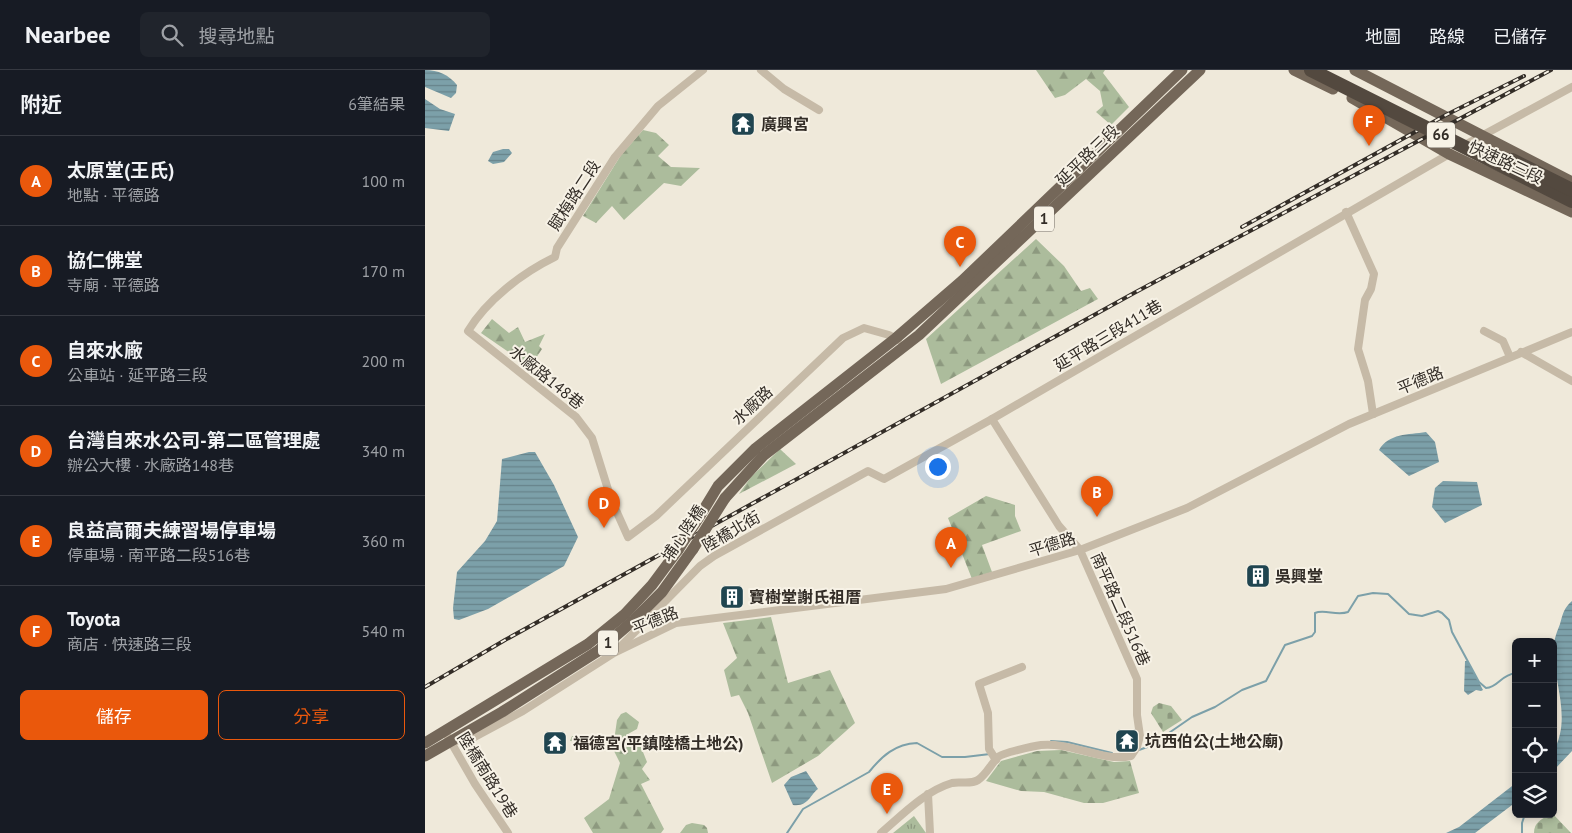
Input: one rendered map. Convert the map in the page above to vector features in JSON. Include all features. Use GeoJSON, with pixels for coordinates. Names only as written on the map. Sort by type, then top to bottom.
{"type":"FeatureCollection","features":[{"type":"Feature","properties":{"kind":"highway","name":"66"},"geometry":{"type":"LineString","coordinates":[[1300,70],[1566,203]]}},
{"type":"Feature","properties":{"kind":"highway","name":"66"},"geometry":{"type":"LineString","coordinates":[[1332,70],[1572,190]]}},
{"type":"Feature","properties":{"kind":"main road","name":"延平路三段"},"geometry":{"type":"LineString","coordinates":[[877,352],[896,338],[961,281],[1182,70]]}},
{"type":"Feature","properties":{"kind":"main road","name":"延平路三段"},"geometry":{"type":"LineString","coordinates":[[884,363],[905,347],[1080,185],[1200,70]]}},
{"type":"Feature","properties":{"kind":"main road","name":"快速路三段"},"geometry":{"type":"LineString","coordinates":[[1300,70],[1353,98],[1449,154],[1566,203],[1572,212]]}},
{"type":"Feature","properties":{"kind":"main road","name":"快速路三段"},"geometry":{"type":"LineString","coordinates":[[1355,70],[1483,134],[1572,182]]}},
{"type":"Feature","properties":{"kind":"main road"},"geometry":{"type":"LineString","coordinates":[[1146,104],[1154,114]]}},
{"type":"Feature","properties":{"kind":"main road"},"geometry":{"type":"LineString","coordinates":[[1071,175],[1080,185]]}},
{"type":"Feature","properties":{"kind":"main road","name":"埔心陸橋"},"geometry":{"type":"LineString","coordinates":[[499,707],[589,644],[625,614],[652,585],[678,550],[718,486],[756,448],[877,352]]}},
{"type":"Feature","properties":{"kind":"main road","name":"埔心陸橋"},"geometry":{"type":"LineString","coordinates":[[499,707],[598,651],[635,620],[662,592],[693,549],[725,498],[763,456],[884,363]]}},
{"type":"Feature","properties":{"kind":"main road","name":"1"},"geometry":{"type":"LineString","coordinates":[[425,756],[448,736],[499,707]]}},
{"type":"Feature","properties":{"kind":"main road","name":"1"},"geometry":{"type":"LineString","coordinates":[[425,743],[448,736]]}},
{"type":"Feature","properties":{"kind":"street","name":"賦梅路二段"},"geometry":{"type":"LineString","coordinates":[[468,331],[477,318],[506,289],[543,263],[555,257],[557,248],[615,157],[658,106],[703,70]]}},
{"type":"Feature","properties":{"kind":"street"},"geometry":{"type":"LineString","coordinates":[[761,70],[784,89],[819,110]]}},
{"type":"Feature","properties":{"kind":"street","name":"延平路三段411巷"},"geometry":{"type":"LineString","coordinates":[[884,479],[992,420],[1346,212],[1483,134],[1572,87]]}},
{"type":"Feature","properties":{"kind":"street"},"geometry":{"type":"LineString","coordinates":[[1551,172],[1566,203]]}},
{"type":"Feature","properties":{"kind":"street"},"geometry":{"type":"LineString","coordinates":[[1346,212],[1374,274],[1371,288],[1365,300],[1358,349],[1368,381],[1373,414]]}},
{"type":"Feature","properties":{"kind":"street","name":"水廠路"},"geometry":{"type":"LineString","coordinates":[[627,537],[655,516],[843,338],[864,328],[896,338],[905,347]]}},
{"type":"Feature","properties":{"kind":"street","name":"水廠路148巷"},"geometry":{"type":"LineString","coordinates":[[468,331],[576,417],[592,438],[611,499],[627,537]]}},
{"type":"Feature","properties":{"kind":"street"},"geometry":{"type":"LineString","coordinates":[[1484,331],[1503,341],[1510,357]]}},
{"type":"Feature","properties":{"kind":"street","name":"平德路"},"geometry":{"type":"LineString","coordinates":[[448,736],[469,740],[523,711],[614,653],[676,623],[946,589],[1080,550],[1187,508],[1373,414],[1572,332]]}},
{"type":"Feature","properties":{"kind":"street"},"geometry":{"type":"LineString","coordinates":[[1521,352],[1572,381]]}},
{"type":"Feature","properties":{"kind":"street","name":"南平路二段516巷"},"geometry":{"type":"LineString","coordinates":[[881,833],[928,794],[953,783],[979,780],[994,759],[999,756],[1041,745],[1060,746],[1111,757],[1123,757],[1135,750],[1140,736],[1137,715],[1137,680],[1080,550],[1059,526],[992,420]]}},
{"type":"Feature","properties":{"kind":"street","name":"陸橋北街"},"geometry":{"type":"LineString","coordinates":[[614,653],[700,566],[714,556],[868,471],[884,479]]}},
{"type":"Feature","properties":{"kind":"street"},"geometry":{"type":"LineString","coordinates":[[994,759],[989,749],[988,713],[979,684],[1021,667]]}},
{"type":"Feature","properties":{"kind":"street","name":"陸橋南路19巷"},"geometry":{"type":"LineString","coordinates":[[448,736],[475,784],[508,833]]}},
{"type":"Feature","properties":{"kind":"street"},"geometry":{"type":"LineString","coordinates":[[928,794],[930,833]]}},
{"type":"Feature","properties":{"kind":"green space"},"geometry":{"type":"Polygon","coordinates":[[[1036,70],[1105,70],[1103,73],[1129,107],[1111,125],[1096,112],[1103,106],[1100,91],[1086,79],[1065,95],[1055,98],[1036,70]]]}},
{"type":"Feature","properties":{"kind":"green space"},"geometry":{"type":"Polygon","coordinates":[[[643,130],[656,133],[669,145],[658,156],[671,167],[700,168],[681,186],[664,183],[624,220],[612,206],[596,223],[583,216],[621,155],[643,130]]]}},
{"type":"Feature","properties":{"kind":"green space"},"geometry":{"type":"Polygon","coordinates":[[[1036,239],[1064,266],[1081,291],[1090,288],[1098,299],[941,384],[926,339],[1036,239]]]}},
{"type":"Feature","properties":{"kind":"green space"},"geometry":{"type":"Polygon","coordinates":[[[492,319],[509,333],[518,327],[525,342],[545,334],[539,346],[542,349],[530,367],[481,333],[492,319]]]}},
{"type":"Feature","properties":{"kind":"green space"},"geometry":{"type":"Polygon","coordinates":[[[780,449],[796,464],[739,494],[751,477],[780,449]]]}},
{"type":"Feature","properties":{"kind":"green space"},"geometry":{"type":"Polygon","coordinates":[[[986,496],[1015,505],[1015,516],[1021,531],[982,545],[992,572],[972,579],[948,518],[986,496]]]}},
{"type":"Feature","properties":{"kind":"green space"},"geometry":{"type":"Polygon","coordinates":[[[771,617],[788,683],[830,670],[855,723],[818,756],[772,783],[748,713],[739,695],[731,697],[724,670],[737,658],[723,623],[771,617]]]}},
{"type":"Feature","properties":{"kind":"green space"},"geometry":{"type":"Polygon","coordinates":[[[1159,703],[1171,706],[1182,720],[1163,732],[1151,713],[1153,707],[1159,703]]]}},
{"type":"Feature","properties":{"kind":"green space"},"geometry":{"type":"Polygon","coordinates":[[[626,712],[639,722],[637,729],[628,734],[624,743],[629,743],[637,737],[647,762],[642,769],[650,780],[641,784],[664,829],[661,833],[593,833],[584,818],[609,799],[620,763],[610,743],[570,741],[572,736],[609,737],[615,734],[617,720],[621,714],[626,712]]]}},
{"type":"Feature","properties":{"kind":"green space"},"geometry":{"type":"Polygon","coordinates":[[[1061,750],[1114,762],[1130,761],[1139,793],[1103,803],[1084,803],[1044,792],[1021,791],[986,781],[1001,761],[1037,751],[1061,750]]]}},
{"type":"Feature","properties":{"kind":"green space"},"geometry":{"type":"Polygon","coordinates":[[[914,816],[926,833],[893,833],[914,816]]]}},
{"type":"Feature","properties":{"kind":"green space"},"geometry":{"type":"Polygon","coordinates":[[[1557,818],[1571,833],[1534,833],[1537,823],[1542,819],[1557,818]]]}},
{"type":"Feature","properties":{"kind":"green space"},"geometry":{"type":"Polygon","coordinates":[[[692,823],[704,825],[708,833],[680,833],[686,825],[692,823]]]}},
{"type":"Feature","properties":{"kind":"water"},"geometry":{"type":"Polygon","coordinates":[[[425,70],[439,72],[450,78],[457,85],[456,93],[451,98],[425,87],[425,70]]]}},
{"type":"Feature","properties":{"kind":"water"},"geometry":{"type":"Polygon","coordinates":[[[425,99],[440,109],[455,114],[449,131],[425,128],[425,99]]]}},
{"type":"Feature","properties":{"kind":"water"},"geometry":{"type":"Polygon","coordinates":[[[509,149],[512,153],[504,162],[493,164],[488,161],[493,152],[509,149]]]}},
{"type":"Feature","properties":{"kind":"water"},"geometry":{"type":"Polygon","coordinates":[[[1426,432],[1435,442],[1439,462],[1409,476],[1379,450],[1388,440],[1426,432]]]}},
{"type":"Feature","properties":{"kind":"water"},"geometry":{"type":"Polygon","coordinates":[[[535,452],[554,485],[578,537],[564,566],[488,609],[459,620],[454,619],[453,608],[457,572],[485,541],[497,521],[502,459],[535,452]]]}},
{"type":"Feature","properties":{"kind":"water"},"geometry":{"type":"Polygon","coordinates":[[[1443,481],[1477,482],[1482,505],[1445,523],[1432,507],[1435,488],[1443,481]]]}},
{"type":"Feature","properties":{"kind":"water"},"geometry":{"type":"Polygon","coordinates":[[[1572,601],[1572,751],[1557,767],[1557,742],[1562,714],[1557,676],[1557,638],[1555,638],[1567,606],[1572,601]]]}},
{"type":"Feature","properties":{"kind":"water"},"geometry":{"type":"Polygon","coordinates":[[[1465,661],[1468,661],[1483,690],[1476,690],[1468,695],[1464,691],[1465,661]]]}},
{"type":"Feature","properties":{"kind":"water"},"geometry":{"type":"Polygon","coordinates":[[[806,771],[818,789],[802,804],[793,805],[784,785],[791,777],[806,771]]]}},
{"type":"Feature","properties":{"kind":"water"},"geometry":{"type":"Polygon","coordinates":[[[1512,786],[1512,805],[1475,833],[1446,833],[1459,827],[1512,786]]]}},
{"type":"Feature","properties":{"kind":"waterway"},"geometry":{"type":"LineString","coordinates":[[1139,750],[1150,746],[1192,717],[1215,707],[1242,690],[1266,681],[1285,645],[1312,636],[1315,632],[1315,613],[1348,612],[1358,596],[1373,593],[1388,594],[1409,614],[1422,616],[1438,611],[1442,613],[1449,620],[1452,632],[1479,682],[1486,688],[1494,686],[1506,676],[1512,674]]}},
{"type":"Feature","properties":{"kind":"waterway"},"geometry":{"type":"LineString","coordinates":[[1557,672],[1561,672]]}},
{"type":"Feature","properties":{"kind":"waterway"},"geometry":{"type":"LineString","coordinates":[[1051,741],[1067,742],[1112,753]]}},
{"type":"Feature","properties":{"kind":"waterway"},"geometry":{"type":"LineString","coordinates":[[787,833],[803,809],[869,772],[884,756],[896,748],[917,743],[942,757],[990,754]]}},
{"type":"Feature","properties":{"kind":"waterway"},"geometry":{"type":"LineString","coordinates":[[1522,833],[1524,818]]}},
{"type":"Feature","properties":{"kind":"railway"},"geometry":{"type":"LineString","coordinates":[[425,687],[505,640],[1134,293],[1551,70]]}},
{"type":"Feature","properties":{"kind":"railway"},"geometry":{"type":"LineString","coordinates":[[1242,227],[1446,115],[1524,76]]}},
{"type":"Feature","properties":{"kind":"place","name":"廣興宮"},"geometry":{"type":"Point","coordinates":[743,124]}},
{"type":"Feature","properties":{"kind":"place","name":"Toyota"},"geometry":{"type":"Point","coordinates":[1369,146]}},
{"type":"Feature","properties":{"kind":"place","name":"自來水廠"},"geometry":{"type":"Point","coordinates":[960,267]}},
{"type":"Feature","properties":{"kind":"place","name":"協仁佛堂"},"geometry":{"type":"Point","coordinates":[1097,517]}},
{"type":"Feature","properties":{"kind":"place","name":"台灣自來水公司-第二區管理處"},"geometry":{"type":"Point","coordinates":[604,528]}},
{"type":"Feature","properties":{"kind":"place","name":"太原堂(王氏)"},"geometry":{"type":"Point","coordinates":[951,568]}},
{"type":"Feature","properties":{"kind":"place","name":"吳興堂"},"geometry":{"type":"Point","coordinates":[1258,576]}},
{"type":"Feature","properties":{"kind":"place","name":"寶樹堂謝氏祖厝"},"geometry":{"type":"Point","coordinates":[732,597]}},
{"type":"Feature","properties":{"kind":"place","name":"坑西伯公(土地公廟)"},"geometry":{"type":"Point","coordinates":[1127,741]}},
{"type":"Feature","properties":{"kind":"place","name":"福德宮(平鎮陸橋土地公)"},"geometry":{"type":"Point","coordinates":[555,743]}},
{"type":"Feature","properties":{"kind":"place","name":"良益高爾夫練習場停車場"},"geometry":{"type":"Point","coordinates":[887,814]}}]}
